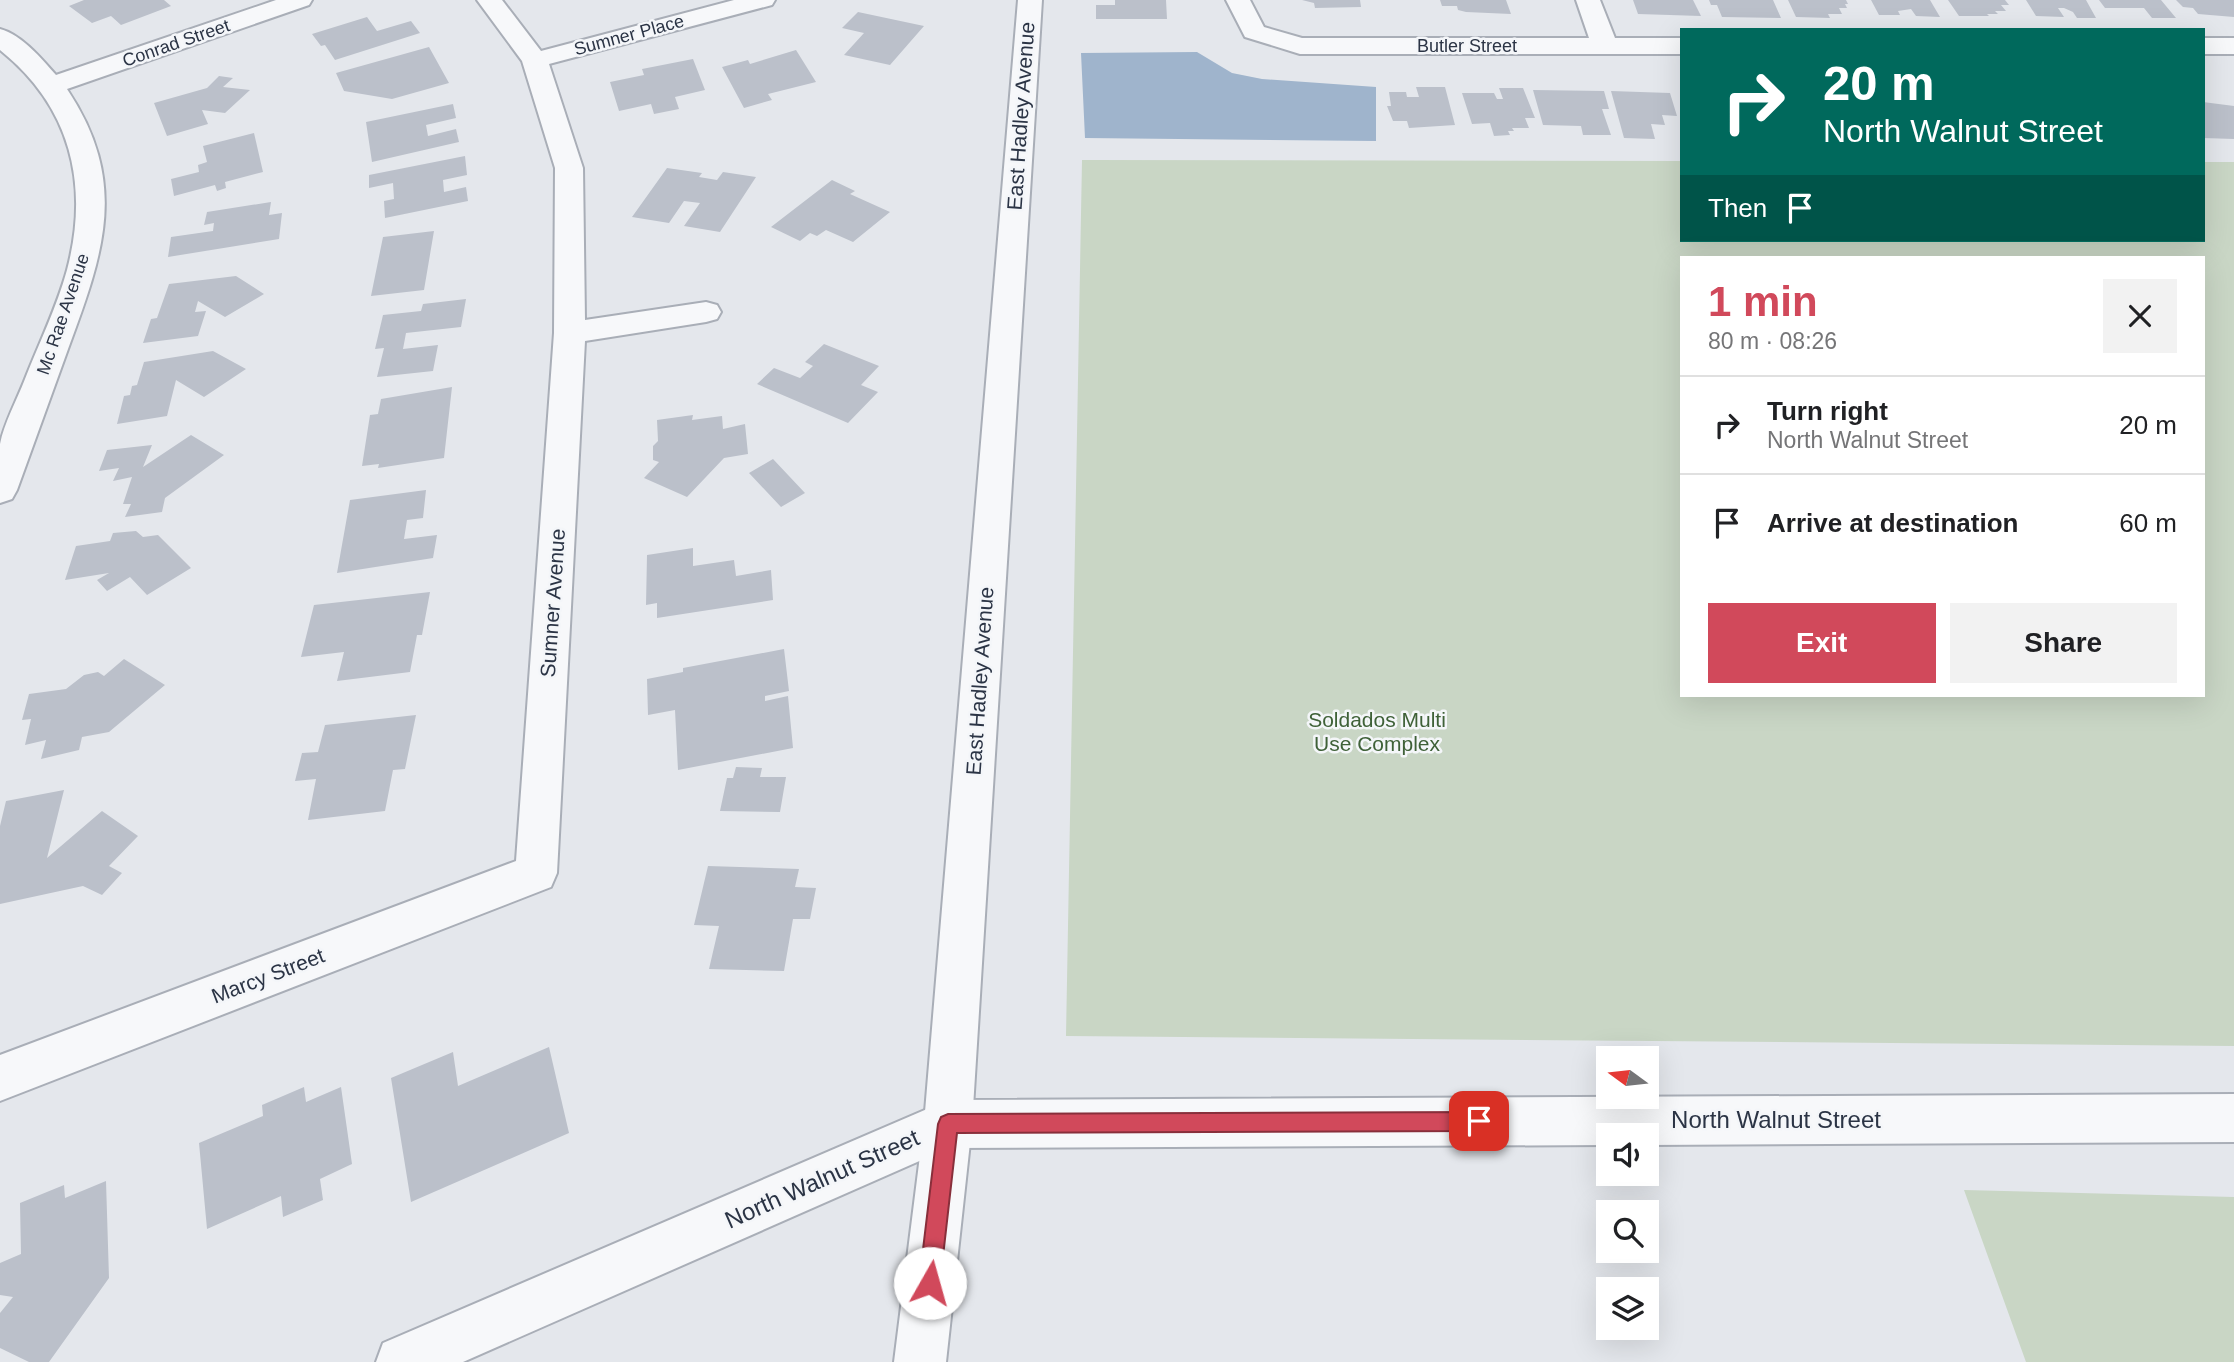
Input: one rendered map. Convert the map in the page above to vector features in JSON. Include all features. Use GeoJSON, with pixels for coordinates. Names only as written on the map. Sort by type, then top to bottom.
{"type":"FeatureCollection","features":[{"type":"Feature","properties":{"kind":"street","name":"Conrad Street"},"geometry":{"type":"LineString","coordinates":[[52,85],[300,0]]}},
{"type":"Feature","properties":{"kind":"street","name":"Sumner Avenue"},"geometry":{"type":"LineString","coordinates":[[489,0],[535,60],[569,168],[570,333],[536,873]]}},
{"type":"Feature","properties":{"kind":"street","name":"Sumner Place"},"geometry":{"type":"LineString","coordinates":[[535,60],[763,0]]}},
{"type":"Feature","properties":{"kind":"street","name":"East Hadley Avenue"},"geometry":{"type":"LineString","coordinates":[[920,1362],[948,1124],[1030,0]]}},
{"type":"Feature","properties":{"kind":"street","name":"Butler Street"},"geometry":{"type":"LineString","coordinates":[[1238,0],[1254,32],[1300,46],[1680,47]]}},
{"type":"Feature","properties":{"kind":"street"},"geometry":{"type":"LineString","coordinates":[[1588,0],[1605,47]]}},
{"type":"Feature","properties":{"kind":"street","name":"Mc Rae Avenue"},"geometry":{"type":"LineString","coordinates":[[0,37],[28,59],[52,85],[78,130],[88,163],[92,197],[90,230],[81,271],[0,489]]}},
{"type":"Feature","properties":{"kind":"street"},"geometry":{"type":"LineString","coordinates":[[2205,46],[2234,46]]}},
{"type":"Feature","properties":{"kind":"street"},"geometry":{"type":"LineString","coordinates":[[570,333],[706,312]]}},
{"type":"Feature","properties":{"kind":"street","name":"Marcy Street"},"geometry":{"type":"LineString","coordinates":[[0,1078],[536,873]]}},
{"type":"Feature","properties":{"kind":"street","name":"North Walnut Street"},"geometry":{"type":"LineString","coordinates":[[402,1362],[948,1124],[2234,1118]]}},
{"type":"Feature","properties":{"kind":"green space","name":"Soldados Multi Use Complex"},"geometry":{"type":"Polygon","coordinates":[[[1082,160],[1680,161],[1680,242],[2205,242],[2205,162],[2234,162],[2234,1046],[1066,1036],[1082,160]]]}},
{"type":"Feature","properties":{"kind":"green space"},"geometry":{"type":"Polygon","coordinates":[[[1964,1190],[2234,1197],[2234,1362],[2026,1362],[1964,1190]]]}},
{"type":"Feature","properties":{"kind":"water"},"geometry":{"type":"Polygon","coordinates":[[[1197,52],[1232,73],[1262,79],[1376,87],[1376,141],[1085,138],[1081,53],[1197,52]]]}},
{"type":"Feature","properties":{"kind":"building"},"geometry":{"type":"Polygon","coordinates":[[[84,0],[164,0],[171,6],[121,25],[111,16],[92,23],[69,6],[84,0]]]}},
{"type":"Feature","properties":{"kind":"building"},"geometry":{"type":"Polygon","coordinates":[[[1115,0],[1166,0],[1167,19],[1096,19],[1096,5],[1115,5],[1115,0]]]}},
{"type":"Feature","properties":{"kind":"building"},"geometry":{"type":"Polygon","coordinates":[[[1302,0],[1360,0],[1361,7],[1315,8],[1314,3],[1302,0]]]}},
{"type":"Feature","properties":{"kind":"building"},"geometry":{"type":"Polygon","coordinates":[[[1440,0],[1506,0],[1511,14],[1466,12],[1458,10],[1457,6],[1442,6],[1440,0]]]}},
{"type":"Feature","properties":{"kind":"building"},"geometry":{"type":"Polygon","coordinates":[[[1633,0],[1693,0],[1701,16],[1638,14],[1633,0]]]}},
{"type":"Feature","properties":{"kind":"building"},"geometry":{"type":"Polygon","coordinates":[[[1709,0],[1773,0],[1781,18],[1722,17],[1717,5],[1711,5],[1709,0]]]}},
{"type":"Feature","properties":{"kind":"building"},"geometry":{"type":"Polygon","coordinates":[[[1788,0],[1846,0],[1848,4],[1845,4],[1847,8],[1839,8],[1842,14],[1828,14],[1830,18],[1796,17],[1788,0]]]}},
{"type":"Feature","properties":{"kind":"building"},"geometry":{"type":"Polygon","coordinates":[[[1871,0],[1930,0],[1940,17],[1916,16],[1911,9],[1898,11],[1900,15],[1879,15],[1871,0]]]}},
{"type":"Feature","properties":{"kind":"building"},"geometry":{"type":"Polygon","coordinates":[[[1948,0],[2005,0],[2009,5],[2001,5],[2006,11],[1995,11],[1998,14],[1987,14],[1989,16],[1959,16],[1948,0]]]}},
{"type":"Feature","properties":{"kind":"building"},"geometry":{"type":"Polygon","coordinates":[[[2026,0],[2086,0],[2096,18],[2077,18],[2073,12],[2064,8],[2058,8],[2064,17],[2036,16],[2026,0]]]}},
{"type":"Feature","properties":{"kind":"building"},"geometry":{"type":"Polygon","coordinates":[[[2099,0],[2161,0],[2176,18],[2152,18],[2144,8],[2105,8],[2099,0]]]}},
{"type":"Feature","properties":{"kind":"building"},"geometry":{"type":"Polygon","coordinates":[[[2176,0],[2234,0],[2234,17],[2198,14],[2193,8],[2183,7],[2176,0]]]}},
{"type":"Feature","properties":{"kind":"building"},"geometry":{"type":"Polygon","coordinates":[[[858,12],[924,26],[890,65],[844,55],[864,33],[842,28],[858,12]]]}},
{"type":"Feature","properties":{"kind":"building"},"geometry":{"type":"Polygon","coordinates":[[[367,17],[377,31],[411,21],[420,33],[335,60],[325,45],[321,46],[312,34],[367,17]]]}},
{"type":"Feature","properties":{"kind":"building"},"geometry":{"type":"Polygon","coordinates":[[[429,47],[449,83],[392,99],[344,91],[336,73],[429,47]]]}},
{"type":"Feature","properties":{"kind":"building"},"geometry":{"type":"Polygon","coordinates":[[[796,50],[816,82],[768,94],[772,100],[744,108],[722,67],[748,60],[750,64],[796,50]]]}},
{"type":"Feature","properties":{"kind":"building"},"geometry":{"type":"Polygon","coordinates":[[[693,59],[705,90],[675,97],[679,109],[654,114],[651,104],[619,111],[610,82],[644,75],[642,69],[693,59]]]}},
{"type":"Feature","properties":{"kind":"building"},"geometry":{"type":"Polygon","coordinates":[[[219,76],[233,78],[223,87],[250,90],[225,113],[202,110],[208,124],[167,136],[154,103],[207,88],[219,76]]]}},
{"type":"Feature","properties":{"kind":"building"},"geometry":{"type":"Polygon","coordinates":[[[1416,87],[1445,87],[1455,125],[1409,128],[1407,121],[1393,121],[1387,106],[1391,106],[1389,92],[1406,92],[1407,97],[1419,97],[1416,87]]]}},
{"type":"Feature","properties":{"kind":"building"},"geometry":{"type":"Polygon","coordinates":[[[1499,88],[1523,88],[1535,118],[1525,118],[1529,128],[1512,128],[1514,131],[1508,131],[1510,135],[1494,136],[1490,123],[1472,124],[1462,93],[1494,93],[1497,99],[1503,99],[1499,88]]]}},
{"type":"Feature","properties":{"kind":"building"},"geometry":{"type":"Polygon","coordinates":[[[1533,90],[1604,91],[1609,109],[1602,109],[1611,135],[1583,135],[1581,126],[1543,125],[1533,90]]]}},
{"type":"Feature","properties":{"kind":"building"},"geometry":{"type":"Polygon","coordinates":[[[1611,91],[1670,93],[1677,116],[1662,115],[1665,125],[1651,124],[1655,139],[1624,138],[1611,91]]]}},
{"type":"Feature","properties":{"kind":"building"},"geometry":{"type":"Polygon","coordinates":[[[2205,102],[2234,106],[2234,139],[2205,138],[2205,102]]]}},
{"type":"Feature","properties":{"kind":"building"},"geometry":{"type":"Polygon","coordinates":[[[453,104],[456,118],[426,125],[428,136],[456,129],[459,142],[372,162],[366,122],[453,104]]]}},
{"type":"Feature","properties":{"kind":"building"},"geometry":{"type":"Polygon","coordinates":[[[254,133],[263,172],[225,182],[226,188],[217,191],[215,185],[174,196],[171,179],[199,172],[198,165],[207,162],[203,146],[254,133]]]}},
{"type":"Feature","properties":{"kind":"building"},"geometry":{"type":"Polygon","coordinates":[[[465,156],[467,175],[443,180],[444,192],[466,187],[468,201],[385,218],[384,201],[394,199],[393,183],[369,188],[369,175],[465,156]]]}},
{"type":"Feature","properties":{"kind":"building"},"geometry":{"type":"Polygon","coordinates":[[[667,168],[702,173],[699,177],[717,180],[723,172],[756,177],[720,232],[684,226],[700,203],[684,201],[669,223],[632,217],[667,168]]]}},
{"type":"Feature","properties":{"kind":"building"},"geometry":{"type":"Polygon","coordinates":[[[832,180],[855,191],[850,194],[890,212],[853,242],[826,230],[817,236],[810,233],[800,241],[771,227],[832,180]]]}},
{"type":"Feature","properties":{"kind":"building"},"geometry":{"type":"Polygon","coordinates":[[[271,202],[269,215],[282,213],[279,239],[168,257],[171,237],[213,231],[214,223],[204,225],[207,212],[271,202]]]}},
{"type":"Feature","properties":{"kind":"building"},"geometry":{"type":"Polygon","coordinates":[[[434,231],[424,290],[371,296],[383,237],[434,231]]]}},
{"type":"Feature","properties":{"kind":"building"},"geometry":{"type":"Polygon","coordinates":[[[236,276],[264,294],[225,317],[198,301],[195,312],[206,311],[198,336],[143,343],[151,319],[157,318],[169,284],[236,276]]]}},
{"type":"Feature","properties":{"kind":"building"},"geometry":{"type":"Polygon","coordinates":[[[466,299],[461,327],[406,333],[403,349],[438,345],[433,371],[377,377],[384,348],[375,349],[383,315],[421,311],[423,304],[466,299]]]}},
{"type":"Feature","properties":{"kind":"building"},"geometry":{"type":"Polygon","coordinates":[[[824,344],[879,366],[861,385],[878,392],[848,423],[757,384],[774,368],[800,378],[813,366],[805,362],[824,344]]]}},
{"type":"Feature","properties":{"kind":"building"},"geometry":{"type":"Polygon","coordinates":[[[213,351],[246,369],[204,397],[176,380],[167,416],[117,424],[124,396],[130,395],[132,386],[137,385],[144,362],[213,351]]]}},
{"type":"Feature","properties":{"kind":"building"},"geometry":{"type":"Polygon","coordinates":[[[452,387],[444,458],[378,468],[379,464],[362,466],[370,415],[378,414],[381,399],[452,387]]]}},
{"type":"Feature","properties":{"kind":"building"},"geometry":{"type":"Polygon","coordinates":[[[693,415],[692,420],[722,416],[723,429],[745,424],[748,454],[724,458],[687,497],[644,478],[659,462],[653,460],[653,446],[658,441],[657,420],[693,415]]]}},
{"type":"Feature","properties":{"kind":"building"},"geometry":{"type":"Polygon","coordinates":[[[191,435],[224,455],[165,498],[162,512],[125,517],[131,504],[123,504],[132,477],[113,481],[119,468],[99,471],[107,450],[152,445],[143,467],[191,435]]]}},
{"type":"Feature","properties":{"kind":"building"},"geometry":{"type":"Polygon","coordinates":[[[773,459],[805,493],[781,507],[749,473],[773,459]]]}},
{"type":"Feature","properties":{"kind":"building"},"geometry":{"type":"Polygon","coordinates":[[[426,490],[423,518],[407,520],[404,539],[437,535],[433,558],[337,573],[350,500],[426,490]]]}},
{"type":"Feature","properties":{"kind":"building"},"geometry":{"type":"Polygon","coordinates":[[[136,531],[143,537],[158,535],[191,568],[147,595],[130,577],[107,591],[97,580],[109,573],[65,580],[76,546],[110,541],[113,533],[136,531]]]}},
{"type":"Feature","properties":{"kind":"building"},"geometry":{"type":"Polygon","coordinates":[[[693,548],[693,566],[734,560],[736,576],[771,570],[773,600],[657,618],[657,603],[646,605],[647,555],[693,548]]]}},
{"type":"Feature","properties":{"kind":"building"},"geometry":{"type":"Polygon","coordinates":[[[430,592],[422,635],[417,635],[410,672],[337,681],[344,652],[301,657],[314,605],[430,592]]]}},
{"type":"Feature","properties":{"kind":"building"},"geometry":{"type":"Polygon","coordinates":[[[784,649],[789,691],[765,696],[765,701],[788,696],[793,748],[678,770],[675,710],[648,715],[647,679],[683,672],[683,668],[784,649]]]}},
{"type":"Feature","properties":{"kind":"building"},"geometry":{"type":"Polygon","coordinates":[[[124,659],[165,685],[109,732],[82,737],[79,750],[41,759],[46,740],[25,745],[31,719],[22,720],[29,694],[66,689],[84,675],[98,672],[104,676],[124,659]]]}},
{"type":"Feature","properties":{"kind":"building"},"geometry":{"type":"Polygon","coordinates":[[[416,715],[405,769],[393,770],[385,811],[308,820],[316,779],[295,781],[302,753],[318,752],[325,725],[416,715]]]}},
{"type":"Feature","properties":{"kind":"building"},"geometry":{"type":"Polygon","coordinates":[[[736,767],[762,768],[760,777],[786,777],[780,812],[720,811],[727,778],[733,778],[736,767]]]}},
{"type":"Feature","properties":{"kind":"building"},"geometry":{"type":"Polygon","coordinates":[[[64,790],[47,858],[102,811],[138,836],[109,866],[122,873],[102,895],[83,886],[0,904],[0,826],[6,801],[64,790]]]}},
{"type":"Feature","properties":{"kind":"building"},"geometry":{"type":"Polygon","coordinates":[[[708,866],[799,869],[795,887],[816,888],[810,919],[793,919],[784,971],[709,969],[719,926],[694,925],[708,866]]]}},
{"type":"Feature","properties":{"kind":"building"},"geometry":{"type":"Polygon","coordinates":[[[549,1047],[569,1133],[411,1202],[391,1078],[453,1052],[458,1086],[549,1047]]]}},
{"type":"Feature","properties":{"kind":"building"},"geometry":{"type":"Polygon","coordinates":[[[304,1087],[306,1102],[341,1087],[352,1164],[320,1179],[323,1200],[283,1217],[281,1196],[207,1229],[199,1143],[263,1116],[262,1105],[304,1087]]]}},
{"type":"Feature","properties":{"kind":"building"},"geometry":{"type":"Polygon","coordinates":[[[106,1181],[109,1278],[49,1362],[29,1362],[0,1348],[0,1313],[13,1297],[0,1295],[0,1263],[21,1254],[20,1203],[64,1185],[65,1198],[106,1181]]]}},
{"type":"Feature","properties":{"kind":"route"},"geometry":{"type":"LineString","coordinates":[[930,1283],[948,1124],[1479,1121]]}}]}
